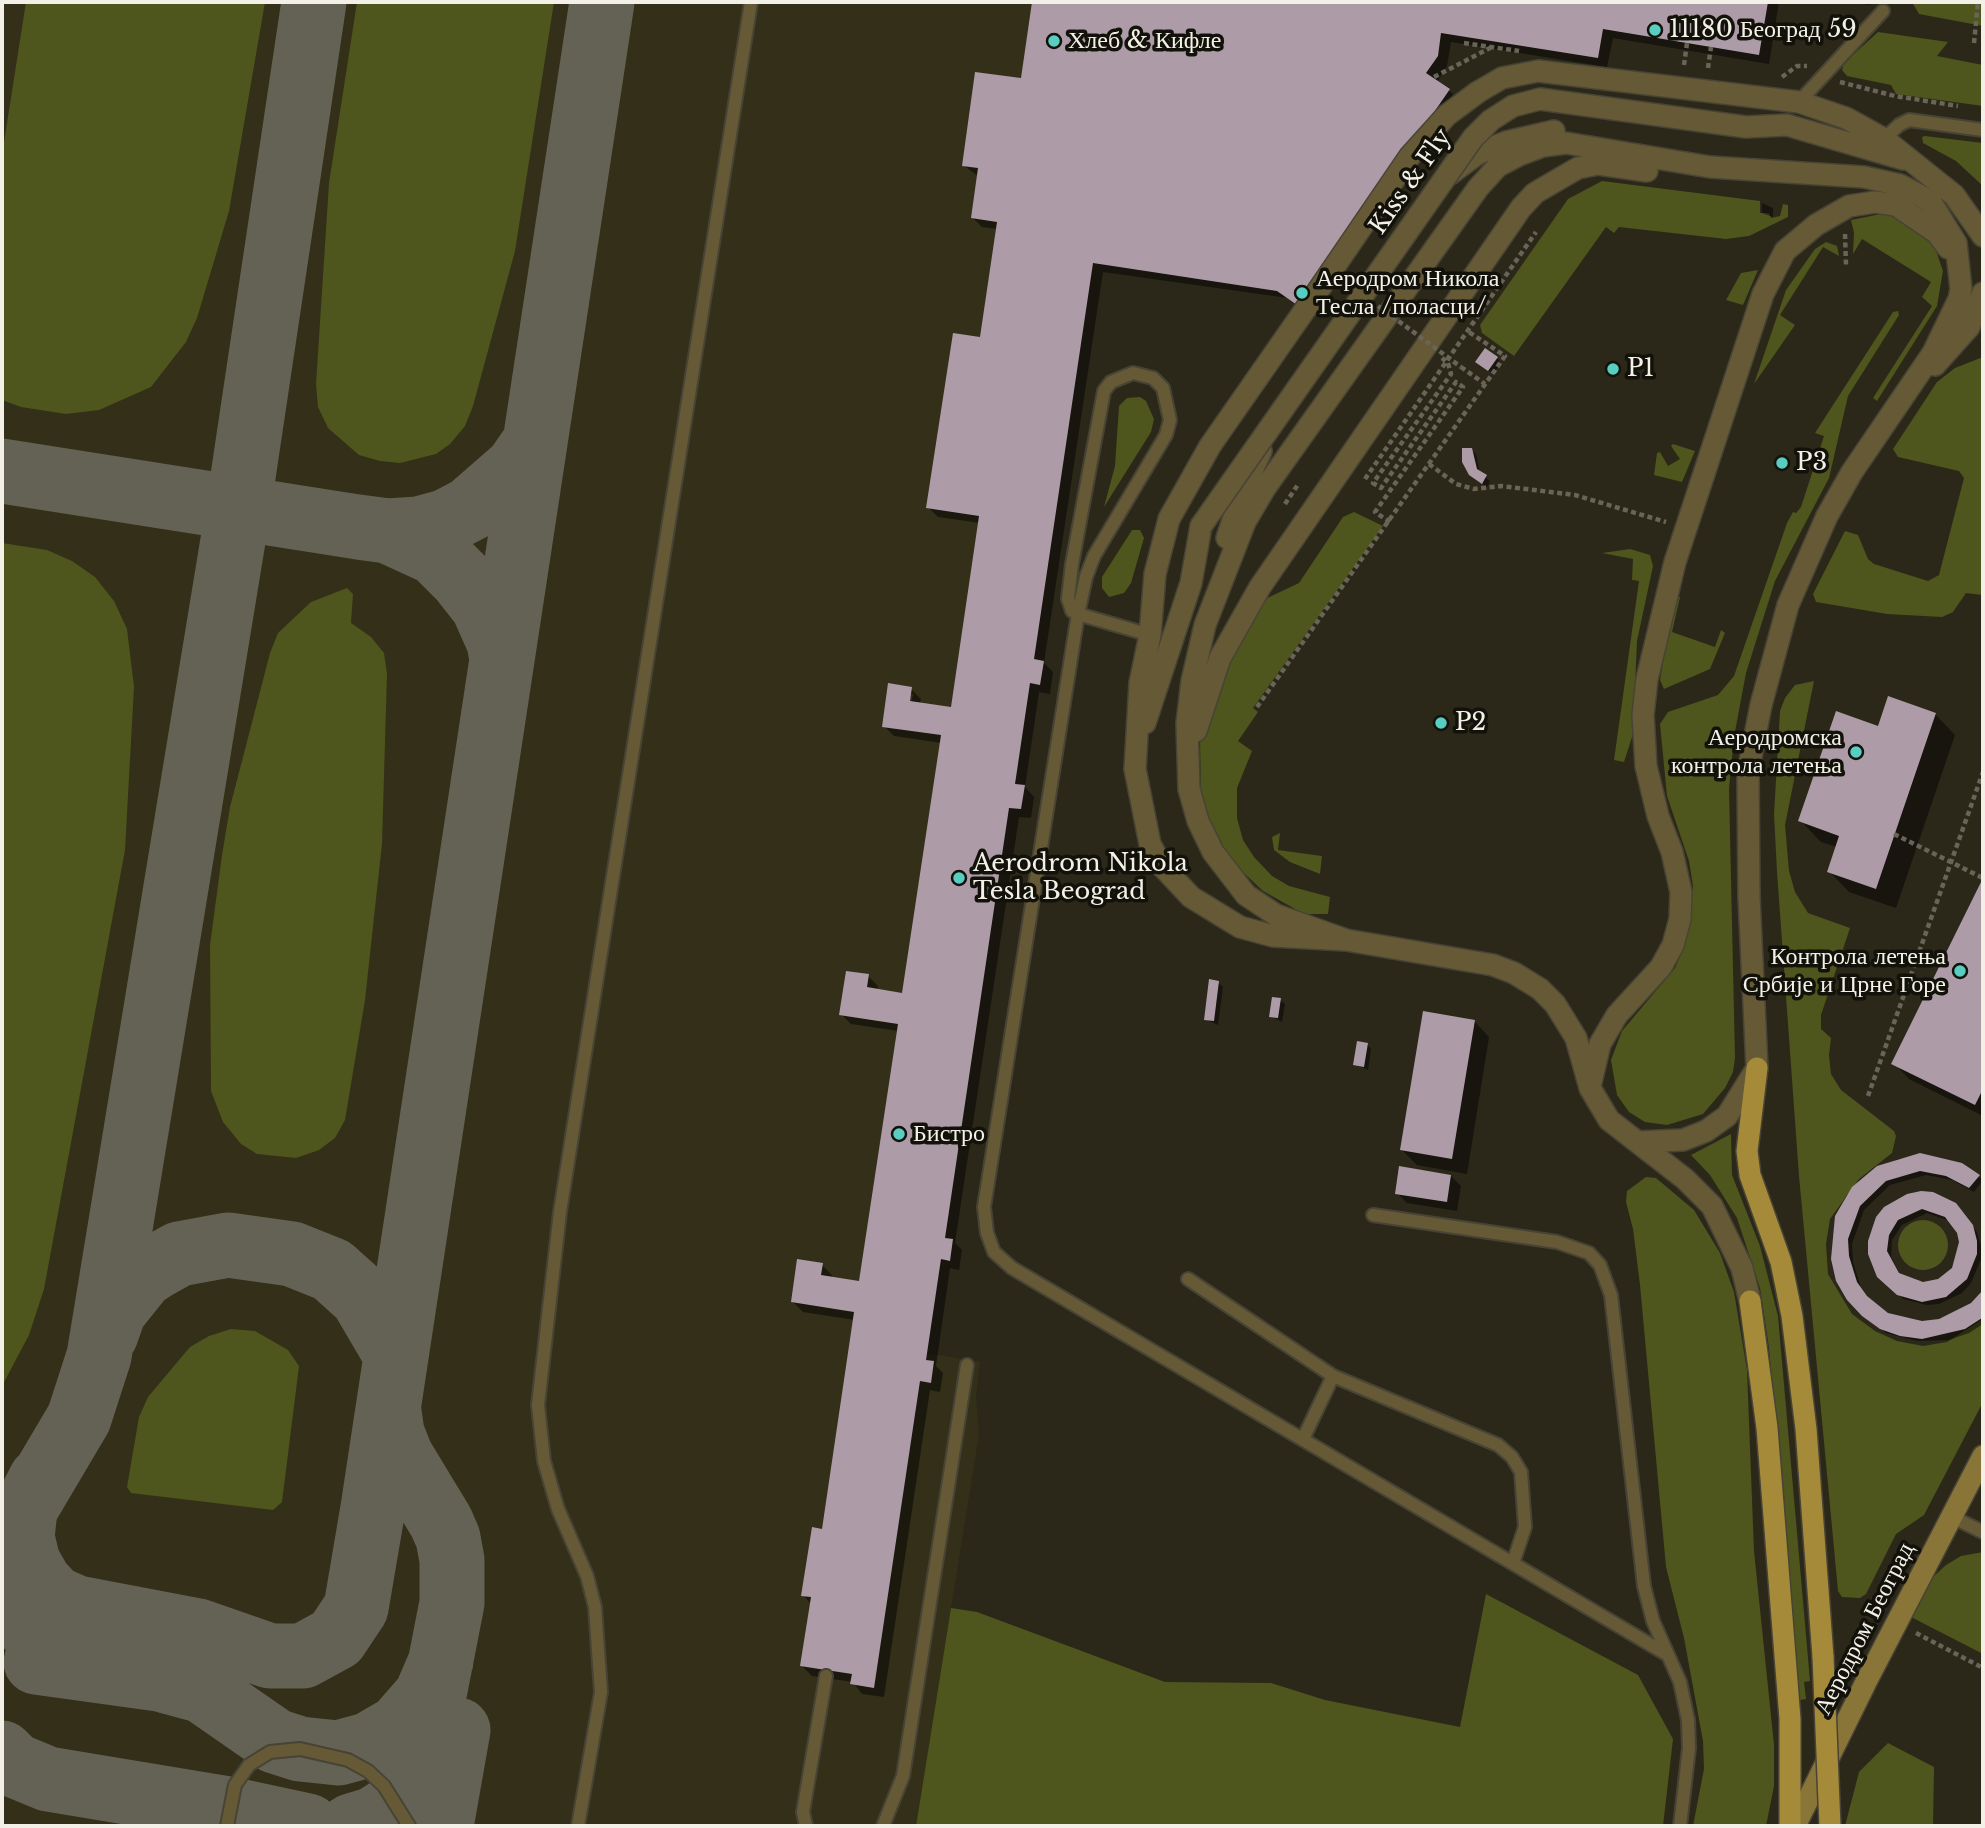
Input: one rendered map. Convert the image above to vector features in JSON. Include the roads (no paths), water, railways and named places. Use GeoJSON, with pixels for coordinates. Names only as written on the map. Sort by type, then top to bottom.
{"type":"FeatureCollection","features":[{"type":"Feature","properties":{"kind":"main road"},"geometry":{"type":"LineString","coordinates":[[1757,1068],[1747,1151],[1750,1175],[1781,1262],[1792,1316],[1806,1429],[1823,1657],[1830,1826]]}},
{"type":"Feature","properties":{"kind":"main road"},"geometry":{"type":"LineString","coordinates":[[1750,1301],[1768,1428],[1790,1719],[1792,1826]]}},
{"type":"Feature","properties":{"kind":"street"},"geometry":{"type":"LineString","coordinates":[[1750,1301],[1742,1268],[1712,1206],[1685,1179],[1609,1120],[1590,1088],[1576,1038],[1567,1021],[1540,989],[1493,964],[1346,940],[1273,936],[1240,927],[1191,898],[1162,866],[1150,844],[1138,795],[1140,683],[1150,635],[1180,525],[1210,446],[1410,156],[1447,115],[1502,78],[1538,71],[1791,101],[1846,118],[1884,139],[1928,172],[1954,195],[1983,236]]}},
{"type":"Feature","properties":{"kind":"street","name":"Kiss & Fly"},"geometry":{"type":"LineString","coordinates":[[1137,745],[1191,583],[1202,526],[1473,138],[1491,120],[1513,106],[1539,99],[1746,127],[1787,125],[1818,137],[1909,160]]}},
{"type":"Feature","properties":{"kind":"street"},"geometry":{"type":"LineString","coordinates":[[1346,940],[1276,915],[1246,895],[1229,876],[1198,821],[1188,770],[1187,723],[1192,681],[1215,595],[1229,527],[1243,489],[1298,379],[1411,214],[1451,173],[1478,154],[1506,142],[1544,132],[1574,130],[1758,160],[1808,175]]}},
{"type":"Feature","properties":{"kind":"street"},"geometry":{"type":"LineString","coordinates":[[1215,595],[1245,522],[1265,488],[1478,188],[1498,166],[1543,146],[1566,144],[1710,167],[1864,177],[1910,189],[1931,204],[1948,226],[1956,243],[1959,299],[1949,323],[1910,387],[1852,472],[1797,579],[1772,656],[1760,705],[1748,772],[1749,897],[1757,1068],[1727,1116],[1706,1130],[1683,1140],[1638,1142]]}},
{"type":"Feature","properties":{"kind":"street"},"geometry":{"type":"LineString","coordinates":[[1188,770],[1207,692],[1220,658],[1260,587],[1535,193],[1578,168],[1598,164],[1754,186],[1808,175]]}},
{"type":"Feature","properties":{"kind":"street"},"geometry":{"type":"LineString","coordinates":[[1590,1088],[1600,1044],[1617,1015],[1661,967],[1673,945],[1679,919],[1681,892],[1646,766],[1643,715],[1655,636],[1685,530],[1763,294],[1785,251],[1799,237],[1838,210],[1861,204],[1886,202],[1904,208],[1937,233],[1959,269],[1983,293],[1976,328],[1910,387]]}},
{"type":"Feature","properties":{"kind":"street","name":"Аеродром Београд"},"geometry":{"type":"LineString","coordinates":[[1792,1826],[1983,1456]]}},
{"type":"Feature","properties":{"kind":"lane"},"geometry":{"type":"LineString","coordinates":[[578,1826],[601,1692],[595,1607],[587,1576],[558,1508],[544,1461],[538,1405],[560,1212],[751,2]]}},
{"type":"Feature","properties":{"kind":"lane"},"geometry":{"type":"LineString","coordinates":[[1791,101],[1823,76],[1882,11]]}},
{"type":"Feature","properties":{"kind":"lane"},"geometry":{"type":"LineString","coordinates":[[1884,139],[1909,120],[1983,130]]}},
{"type":"Feature","properties":{"kind":"lane"},"geometry":{"type":"LineString","coordinates":[[1150,635],[1078,614],[1072,611],[1068,599],[1104,391],[1123,374],[1133,373],[1153,378],[1163,388],[1170,420],[1166,435],[1094,556],[1078,614],[984,1207],[987,1233],[994,1252],[1013,1268],[1668,1655]]}},
{"type":"Feature","properties":{"kind":"lane"},"geometry":{"type":"LineString","coordinates":[[1373,1215],[1557,1242],[1589,1253],[1600,1265],[1611,1295],[1644,1586],[1653,1621],[1680,1682],[1688,1720],[1689,1748],[1680,1826]]}},
{"type":"Feature","properties":{"kind":"lane"},"geometry":{"type":"LineString","coordinates":[[1188,1279],[1333,1376],[1498,1445],[1512,1457],[1521,1472],[1525,1527],[1513,1563]]}},
{"type":"Feature","properties":{"kind":"lane"},"geometry":{"type":"LineString","coordinates":[[883,1826],[903,1776],[967,1366]]}},
{"type":"Feature","properties":{"kind":"lane"},"geometry":{"type":"LineString","coordinates":[[1303,1439],[1333,1376]]}},
{"type":"Feature","properties":{"kind":"lane"},"geometry":{"type":"LineString","coordinates":[[1952,1517],[1983,1532]]}},
{"type":"Feature","properties":{"kind":"lane"},"geometry":{"type":"LineString","coordinates":[[806,1826],[803,1812],[826,1676]]}},
{"type":"Feature","properties":{"kind":"lane"},"geometry":{"type":"LineString","coordinates":[[227,1826],[235,1785],[249,1765],[270,1752],[300,1749],[348,1760],[368,1771],[384,1787],[409,1826]]}},
{"type":"Feature","properties":{"kind":"place","name":"11180 Београд 59"},"geometry":{"type":"Point","coordinates":[1655,30]}},
{"type":"Feature","properties":{"kind":"place","name":"Хлеб & Кифле"},"geometry":{"type":"Point","coordinates":[1054,41]}},
{"type":"Feature","properties":{"kind":"place","name":"Аеродром Никола Тесла /поласци/"},"geometry":{"type":"Point","coordinates":[1302,293]}},
{"type":"Feature","properties":{"kind":"place","name":"P1"},"geometry":{"type":"Point","coordinates":[1613,369]}},
{"type":"Feature","properties":{"kind":"place","name":"P3"},"geometry":{"type":"Point","coordinates":[1782,463]}},
{"type":"Feature","properties":{"kind":"place","name":"P2"},"geometry":{"type":"Point","coordinates":[1441,723]}},
{"type":"Feature","properties":{"kind":"place","name":"Аеродромска контрола летења"},"geometry":{"type":"Point","coordinates":[1856,752]}},
{"type":"Feature","properties":{"kind":"place","name":"Aerodrom Nikola Tesla Beograd"},"geometry":{"type":"Point","coordinates":[959,878]}},
{"type":"Feature","properties":{"kind":"place","name":"Контрола летења Србије и Црне Горе"},"geometry":{"type":"Point","coordinates":[1960,971]}},
{"type":"Feature","properties":{"kind":"place","name":"Бистро"},"geometry":{"type":"Point","coordinates":[899,1134]}}]}
